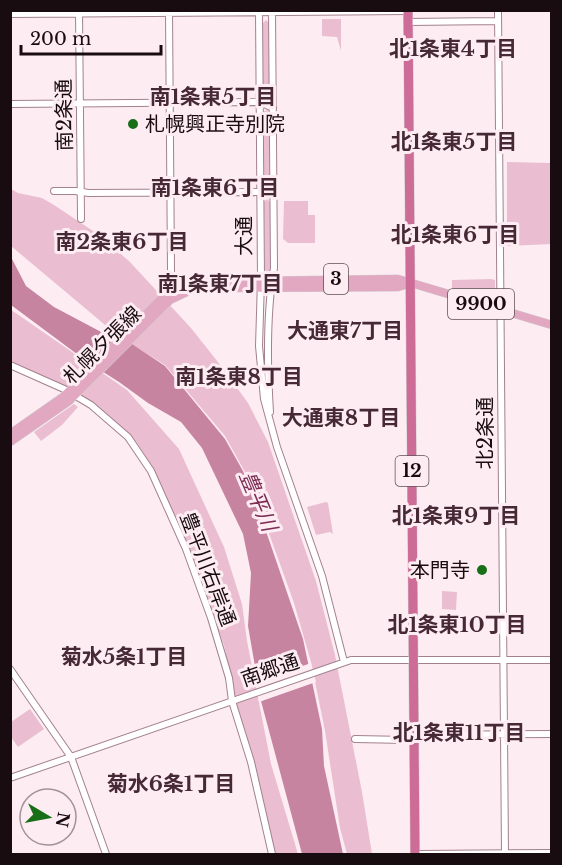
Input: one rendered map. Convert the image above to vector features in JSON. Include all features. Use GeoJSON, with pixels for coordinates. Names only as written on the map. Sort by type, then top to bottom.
{"type":"FeatureCollection","features":[{"type":"Feature","properties":{"kind":"highway","name":"12"},"geometry":{"type":"LineString","coordinates":[[408,11],[416,854]]}},
{"type":"Feature","properties":{"kind":"main road","name":"札幌夕張線"},"geometry":{"type":"LineString","coordinates":[[10,442],[75,391],[165,301],[172,288],[178,284],[195,281],[398,287],[411,283]]}},
{"type":"Feature","properties":{"kind":"main road","name":"9900"},"geometry":{"type":"LineString","coordinates":[[411,283],[552,325]]}},
{"type":"Feature","properties":{"kind":"main road","name":"札幌夕張線"},"geometry":{"type":"LineString","coordinates":[[165,301],[198,288],[261,284]]}},
{"type":"Feature","properties":{"kind":"main road","name":"札幌夕張線"},"geometry":{"type":"LineString","coordinates":[[10,434],[75,391]]}},
{"type":"Feature","properties":{"kind":"street","name":"北2条通"},"geometry":{"type":"LineString","coordinates":[[498,10],[505,854]]}},
{"type":"Feature","properties":{"kind":"street","name":"大通"},"geometry":{"type":"LineString","coordinates":[[259,11],[260,371],[264,399],[277,447],[322,576],[344,662]]}},
{"type":"Feature","properties":{"kind":"street","name":"大通"},"geometry":{"type":"LineString","coordinates":[[271,424],[268,371],[271,284],[274,268],[272,11]]}},
{"type":"Feature","properties":{"kind":"street"},"geometry":{"type":"LineString","coordinates":[[10,14],[408,11]]}},
{"type":"Feature","properties":{"kind":"street","name":"南2条通"},"geometry":{"type":"LineString","coordinates":[[79,12],[81,219]]}},
{"type":"Feature","properties":{"kind":"street"},"geometry":{"type":"LineString","coordinates":[[169,12],[172,288],[175,297]]}},
{"type":"Feature","properties":{"kind":"street"},"geometry":{"type":"LineString","coordinates":[[408,22],[498,21]]}},
{"type":"Feature","properties":{"kind":"street"},"geometry":{"type":"LineString","coordinates":[[10,104],[260,102],[273,108]]}},
{"type":"Feature","properties":{"kind":"street"},"geometry":{"type":"LineString","coordinates":[[54,191],[273,192]]}},
{"type":"Feature","properties":{"kind":"street","name":"豊平川右岸通"},"geometry":{"type":"LineString","coordinates":[[10,365],[75,391],[123,432],[140,453],[150,471],[205,598],[235,700],[272,855]]}},
{"type":"Feature","properties":{"kind":"street","name":"南郷通"},"geometry":{"type":"LineString","coordinates":[[10,778],[344,662],[368,659],[552,660]]}},
{"type":"Feature","properties":{"kind":"street"},"geometry":{"type":"LineString","coordinates":[[10,669],[71,757],[106,855]]}},
{"type":"Feature","properties":{"kind":"street"},"geometry":{"type":"LineString","coordinates":[[355,739],[406,740],[423,735],[552,734]]}},
{"type":"Feature","properties":{"kind":"street"},"geometry":{"type":"LineString","coordinates":[[416,854],[552,853]]}},
{"type":"Feature","properties":{"kind":"shaded area"},"geometry":{"type":"Polygon","coordinates":[[[322,19],[341,19],[341,51],[337,37],[322,36],[322,19]]]}},
{"type":"Feature","properties":{"kind":"shaded area"},"geometry":{"type":"Polygon","coordinates":[[[266,20],[269,23],[269,92],[266,94],[263,92],[263,23],[266,20]]]}},
{"type":"Feature","properties":{"kind":"shaded area"},"geometry":{"type":"Polygon","coordinates":[[[268,110],[270,182],[267,184],[264,182],[264,111],[268,110]]]}},
{"type":"Feature","properties":{"kind":"shaded area"},"geometry":{"type":"Polygon","coordinates":[[[507,162],[551,163],[551,244],[507,246],[507,162]]]}},
{"type":"Feature","properties":{"kind":"shaded area"},"geometry":{"type":"Polygon","coordinates":[[[11,189],[18,193],[42,198],[54,205],[96,233],[129,261],[191,328],[248,403],[268,442],[316,581],[335,655],[372,854],[347,854],[340,828],[325,731],[311,662],[294,603],[245,472],[225,436],[165,365],[117,335],[11,246],[11,189]]]}},
{"type":"Feature","properties":{"kind":"shaded area"},"geometry":{"type":"Polygon","coordinates":[[[267,199],[270,202],[271,270],[268,272],[265,270],[264,202],[267,199]]]}},
{"type":"Feature","properties":{"kind":"shaded area"},"geometry":{"type":"Polygon","coordinates":[[[284,201],[308,201],[308,215],[315,215],[315,243],[288,243],[283,239],[284,201]]]}},
{"type":"Feature","properties":{"kind":"shaded area"},"geometry":{"type":"Polygon","coordinates":[[[10,255],[26,286],[54,307],[105,334],[117,334],[165,366],[225,439],[243,471],[303,639],[322,729],[324,766],[343,854],[302,854],[261,701],[248,626],[251,573],[243,534],[202,448],[181,422],[148,403],[89,363],[11,305],[10,255]]]}},
{"type":"Feature","properties":{"kind":"shaded area"},"geometry":{"type":"Polygon","coordinates":[[[452,280],[495,280],[495,297],[486,298],[452,288],[452,280]]]}},
{"type":"Feature","properties":{"kind":"shaded area"},"geometry":{"type":"Polygon","coordinates":[[[10,309],[127,390],[179,449],[224,547],[242,604],[271,764],[298,854],[275,854],[233,690],[224,645],[190,554],[150,463],[137,443],[93,403],[62,385],[11,361],[10,309]]]}},
{"type":"Feature","properties":{"kind":"shaded area"},"geometry":{"type":"Polygon","coordinates":[[[74,404],[78,407],[62,425],[41,441],[34,432],[74,404]]]}},
{"type":"Feature","properties":{"kind":"shaded area"},"geometry":{"type":"Polygon","coordinates":[[[326,502],[333,534],[330,532],[316,535],[307,507],[326,502]]]}},
{"type":"Feature","properties":{"kind":"shaded area"},"geometry":{"type":"Polygon","coordinates":[[[442,591],[457,592],[456,610],[442,609],[442,591]]]}},
{"type":"Feature","properties":{"kind":"shaded area"},"geometry":{"type":"Polygon","coordinates":[[[30,709],[44,729],[18,747],[11,737],[11,722],[30,709]]]}},
{"type":"Feature","properties":{"kind":"pier"},"geometry":{"type":"Polygon","coordinates":[[[311,663],[316,682],[259,702],[255,683],[311,663]]]}},
{"type":"Feature","properties":{"kind":"place","name":"札幌興正寺別院"},"geometry":{"type":"Point","coordinates":[133,124]}},
{"type":"Feature","properties":{"kind":"place","name":"本門寺"},"geometry":{"type":"Point","coordinates":[482,570]}},
{"type":"Feature","properties":{"kind":"district","name":"北1条東4丁目"},"geometry":{"type":"Point","coordinates":[453,49]}},
{"type":"Feature","properties":{"kind":"district","name":"南1条東5丁目"},"geometry":{"type":"Point","coordinates":[213,97]}},
{"type":"Feature","properties":{"kind":"district","name":"北1条東5丁目"},"geometry":{"type":"Point","coordinates":[454,142]}},
{"type":"Feature","properties":{"kind":"district","name":"南1条東6丁目"},"geometry":{"type":"Point","coordinates":[215,188]}},
{"type":"Feature","properties":{"kind":"district","name":"北1条東6丁目"},"geometry":{"type":"Point","coordinates":[455,235]}},
{"type":"Feature","properties":{"kind":"district","name":"南2条東6丁目"},"geometry":{"type":"Point","coordinates":[122,242]}},
{"type":"Feature","properties":{"kind":"district","name":"南1条東7丁目"},"geometry":{"type":"Point","coordinates":[220,284]}},
{"type":"Feature","properties":{"kind":"district","name":"大通東7丁目"},"geometry":{"type":"Point","coordinates":[345,331]}},
{"type":"Feature","properties":{"kind":"district","name":"南1条東8丁目"},"geometry":{"type":"Point","coordinates":[239,377]}},
{"type":"Feature","properties":{"kind":"district","name":"大通東8丁目"},"geometry":{"type":"Point","coordinates":[341,418]}},
{"type":"Feature","properties":{"kind":"district","name":"北1条東9丁目"},"geometry":{"type":"Point","coordinates":[456,516]}},
{"type":"Feature","properties":{"kind":"district","name":"北1条東10丁目"},"geometry":{"type":"Point","coordinates":[457,625]}},
{"type":"Feature","properties":{"kind":"district","name":"菊水5条1丁目"},"geometry":{"type":"Point","coordinates":[124,657]}},
{"type":"Feature","properties":{"kind":"district","name":"北1条東11丁目"},"geometry":{"type":"Point","coordinates":[459,733]}},
{"type":"Feature","properties":{"kind":"district","name":"菊水6条1丁目"},"geometry":{"type":"Point","coordinates":[171,784]}},
{"type":"Feature","properties":{"kind":"water label","name":"豊平川"},"geometry":{"type":"Point","coordinates":[258,501]}}]}
